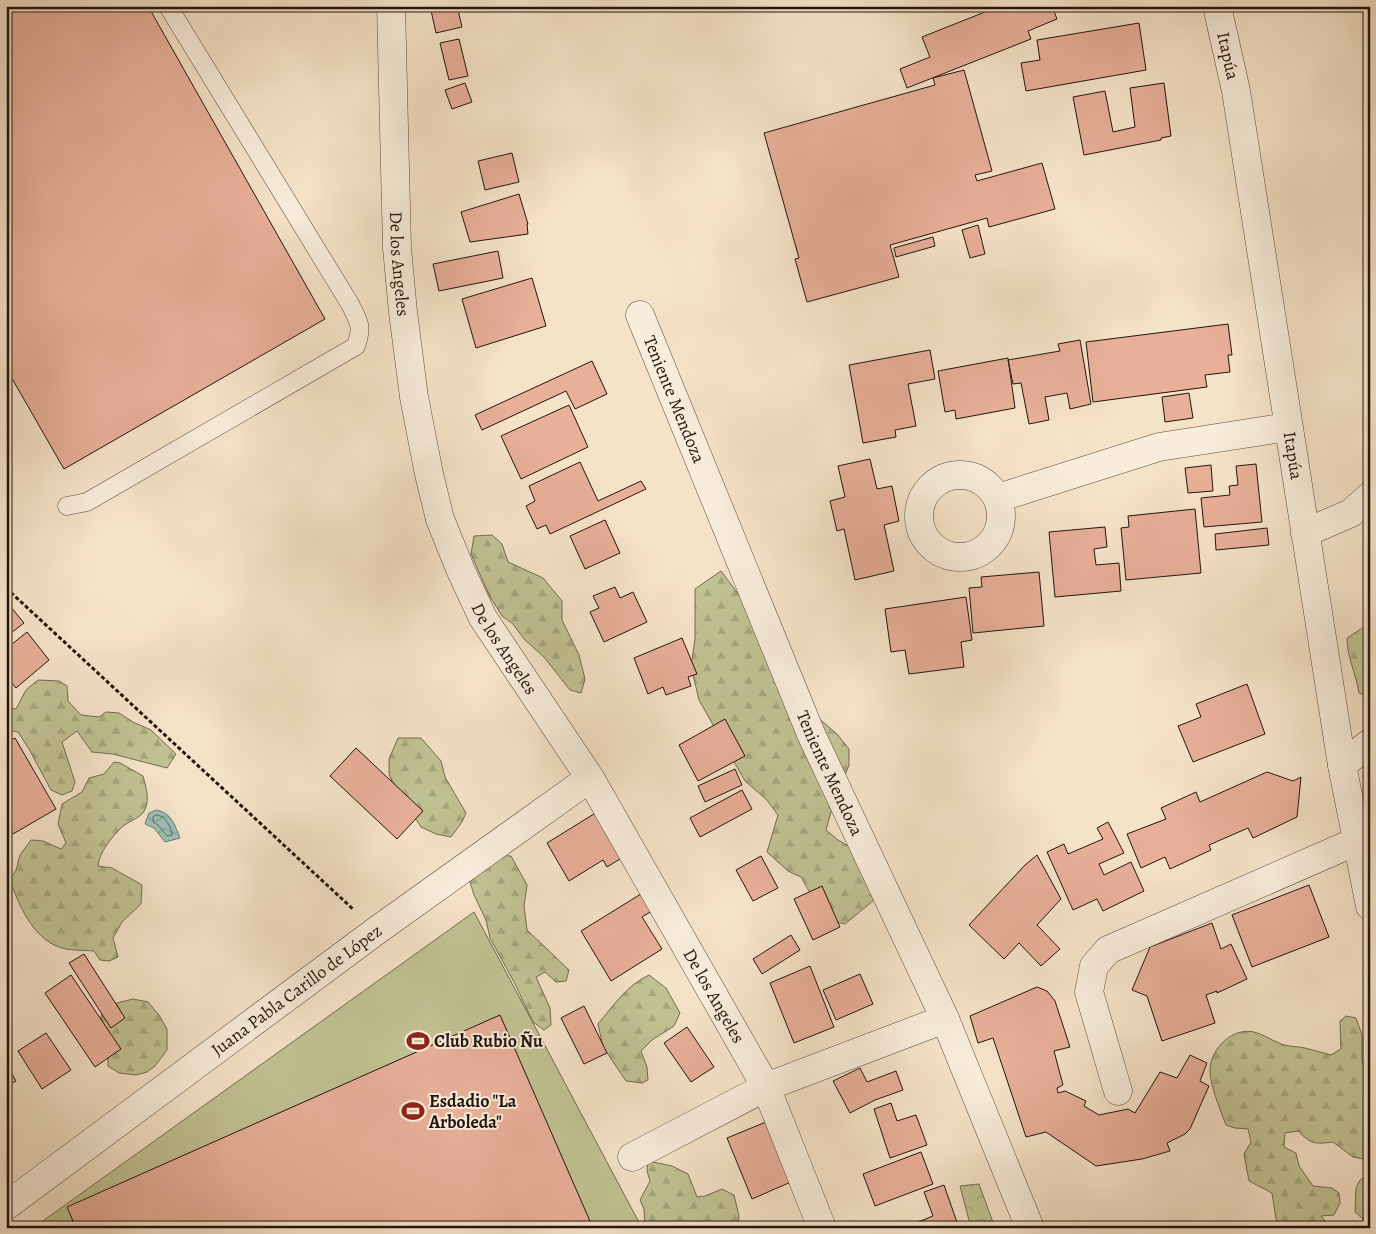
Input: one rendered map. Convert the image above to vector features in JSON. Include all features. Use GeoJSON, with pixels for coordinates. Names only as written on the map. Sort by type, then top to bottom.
{"type":"FeatureCollection","features":[{"type":"Feature","properties":{"kind":"street","name":"De los Angeles"},"geometry":{"type":"LineString","coordinates":[[391,6],[396,248],[414,397],[440,519],[483,618],[590,778],[766,1088],[822,1228]]}},
{"type":"Feature","properties":{"kind":"street","name":"Itapúa"},"geometry":{"type":"LineString","coordinates":[[1217,6],[1236,91],[1342,765],[1370,906]]}},
{"type":"Feature","properties":{"kind":"street","name":"Teniente Mendoza"},"geometry":{"type":"LineString","coordinates":[[640,315],[811,734],[945,1019],[1030,1228]]}},
{"type":"Feature","properties":{"kind":"street"},"geometry":{"type":"LineString","coordinates":[[998,498],[1159,447],[1288,428]]}},
{"type":"Feature","properties":{"kind":"street"},"geometry":{"type":"LineString","coordinates":[[1305,533],[1351,513],[1370,496]]}},
{"type":"Feature","properties":{"kind":"street"},"geometry":{"type":"LineString","coordinates":[[1342,765],[1370,743]]}},
{"type":"Feature","properties":{"kind":"street","name":"Juana Pabla Carillo de López"},"geometry":{"type":"LineString","coordinates":[[6,1206],[376,931],[590,778]]}},
{"type":"Feature","properties":{"kind":"street"},"geometry":{"type":"LineString","coordinates":[[1118,1090],[1089,992],[1094,966],[1108,950],[1357,841]]}},
{"type":"Feature","properties":{"kind":"street"},"geometry":{"type":"LineString","coordinates":[[632,1157],[766,1088],[945,1019]]}},
{"type":"Feature","properties":{"kind":"lane"},"geometry":{"type":"LineString","coordinates":[[67,506],[87,502],[356,346],[361,333],[358,320],[350,304],[168,6]]}},
{"type":"Feature","properties":{"kind":"path"},"geometry":{"type":"LineString","coordinates":[[6,588],[376,931]]}},
{"type":"Feature","properties":{"kind":"green space"},"geometry":{"type":"Polygon","coordinates":[[[492,535],[502,544],[508,562],[543,578],[562,601],[562,620],[579,655],[585,679],[581,693],[570,690],[544,657],[524,639],[513,624],[502,616],[489,595],[471,554],[474,536],[492,535]]]}},
{"type":"Feature","properties":{"kind":"green space"},"geometry":{"type":"Polygon","coordinates":[[[721,571],[759,622],[810,711],[837,734],[849,749],[849,765],[832,808],[826,830],[838,840],[862,854],[874,900],[845,924],[825,919],[801,877],[788,871],[767,852],[778,815],[766,799],[745,781],[699,700],[691,666],[695,639],[695,589],[721,571]]]}},
{"type":"Feature","properties":{"kind":"green space"},"geometry":{"type":"Polygon","coordinates":[[[1370,623],[1370,698],[1359,693],[1348,652],[1347,638],[1370,623]]]}},
{"type":"Feature","properties":{"kind":"green space"},"geometry":{"type":"Polygon","coordinates":[[[38,680],[59,681],[67,686],[68,701],[81,715],[99,717],[106,712],[119,713],[151,730],[176,754],[167,768],[113,754],[92,752],[77,731],[62,742],[75,782],[72,791],[62,795],[51,790],[18,732],[6,730],[6,707],[16,709],[26,690],[38,680]]]}},
{"type":"Feature","properties":{"kind":"green space"},"geometry":{"type":"Polygon","coordinates":[[[398,738],[421,738],[441,761],[445,777],[466,813],[451,837],[436,834],[421,827],[394,787],[389,774],[389,759],[398,738]]]}},
{"type":"Feature","properties":{"kind":"green space"},"geometry":{"type":"Polygon","coordinates":[[[114,762],[120,763],[143,776],[147,799],[146,807],[142,814],[118,831],[107,845],[99,861],[98,866],[112,868],[142,885],[141,904],[122,922],[113,938],[118,957],[109,961],[100,960],[94,951],[72,950],[50,943],[34,928],[28,919],[17,899],[10,880],[16,870],[20,855],[31,840],[43,841],[61,849],[66,843],[58,824],[62,804],[82,792],[89,778],[104,774],[114,762]]]}},
{"type":"Feature","properties":{"kind":"green space"},"geometry":{"type":"Polygon","coordinates":[[[495,855],[511,856],[527,885],[524,906],[527,930],[569,970],[566,981],[556,982],[545,972],[536,977],[550,1008],[551,1025],[544,1030],[533,1022],[490,938],[486,920],[470,882],[481,867],[495,855]]]}},
{"type":"Feature","properties":{"kind":"green space","name":"Club Rubio Ñu"},"geometry":{"type":"Polygon","coordinates":[[[474,912],[642,1228],[33,1228],[474,912]]]}},
{"type":"Feature","properties":{"kind":"green space"},"geometry":{"type":"Polygon","coordinates":[[[649,975],[666,988],[680,1013],[674,1026],[652,1040],[641,1051],[647,1067],[648,1080],[642,1083],[626,1081],[603,1047],[598,1024],[627,990],[649,975]]]}},
{"type":"Feature","properties":{"kind":"green space"},"geometry":{"type":"Polygon","coordinates":[[[133,999],[148,1002],[159,1015],[167,1029],[167,1050],[155,1066],[147,1072],[136,1075],[119,1073],[108,1066],[108,1054],[101,1017],[102,1011],[113,1004],[133,999]]]}},
{"type":"Feature","properties":{"kind":"green space"},"geometry":{"type":"Polygon","coordinates":[[[1346,1016],[1356,1018],[1362,1035],[1362,1061],[1370,1080],[1370,1160],[1353,1157],[1333,1142],[1314,1143],[1298,1131],[1285,1133],[1284,1147],[1296,1153],[1299,1166],[1313,1186],[1332,1188],[1339,1193],[1340,1203],[1334,1215],[1321,1216],[1330,1228],[1281,1228],[1276,1219],[1272,1193],[1249,1181],[1244,1154],[1251,1142],[1248,1129],[1226,1125],[1211,1082],[1211,1061],[1224,1041],[1231,1036],[1246,1031],[1257,1033],[1285,1045],[1331,1055],[1341,1049],[1340,1021],[1346,1016]]]}},
{"type":"Feature","properties":{"kind":"green space"},"geometry":{"type":"Polygon","coordinates":[[[648,1161],[672,1166],[688,1174],[697,1197],[722,1189],[734,1195],[739,1216],[738,1228],[697,1228],[693,1224],[684,1225],[683,1228],[645,1228],[644,1209],[640,1200],[650,1181],[647,1171],[648,1161]]]}},
{"type":"Feature","properties":{"kind":"green space"},"geometry":{"type":"Polygon","coordinates":[[[1370,1174],[1370,1228],[1367,1228],[1363,1219],[1355,1212],[1356,1188],[1360,1180],[1370,1174]]]}},
{"type":"Feature","properties":{"kind":"green space"},"geometry":{"type":"Polygon","coordinates":[[[979,1184],[995,1228],[971,1228],[960,1186],[979,1184]]]}},
{"type":"Feature","properties":{"kind":"water"},"geometry":{"type":"Polygon","coordinates":[[[156,810],[169,816],[180,838],[165,842],[154,828],[145,824],[149,813],[156,810]]]}},
{"type":"Feature","properties":{"kind":"building"},"geometry":{"type":"Polygon","coordinates":[[[6,6],[148,6],[325,319],[64,469],[6,368],[6,6]]]}},
{"type":"Feature","properties":{"kind":"building"},"geometry":{"type":"Polygon","coordinates":[[[430,6],[457,6],[462,27],[436,33],[430,6]]]}},
{"type":"Feature","properties":{"kind":"building"},"geometry":{"type":"Polygon","coordinates":[[[1000,6],[1052,6],[1057,19],[1028,31],[1031,39],[907,88],[900,69],[930,57],[922,37],[1000,6]]]}},
{"type":"Feature","properties":{"kind":"building"},"geometry":{"type":"Polygon","coordinates":[[[1139,23],[1146,70],[1026,91],[1021,63],[1040,60],[1037,40],[1139,23]]]}},
{"type":"Feature","properties":{"kind":"building"},"geometry":{"type":"Polygon","coordinates":[[[459,39],[468,76],[449,80],[440,43],[459,39]]]}},
{"type":"Feature","properties":{"kind":"building"},"geometry":{"type":"Polygon","coordinates":[[[964,70],[992,171],[975,175],[977,181],[1042,163],[1055,209],[989,227],[987,218],[890,245],[899,277],[807,302],[795,259],[799,258],[764,133],[935,85],[933,78],[964,70]]]}},
{"type":"Feature","properties":{"kind":"building"},"geometry":{"type":"Polygon","coordinates":[[[465,83],[472,102],[452,109],[445,90],[465,83]]]}},
{"type":"Feature","properties":{"kind":"building"},"geometry":{"type":"Polygon","coordinates":[[[1164,83],[1171,136],[1161,138],[1161,140],[1084,155],[1073,97],[1105,91],[1113,132],[1135,127],[1130,88],[1164,83]]]}},
{"type":"Feature","properties":{"kind":"building"},"geometry":{"type":"Polygon","coordinates":[[[512,153],[519,182],[485,190],[478,161],[512,153]]]}},
{"type":"Feature","properties":{"kind":"building"},"geometry":{"type":"Polygon","coordinates":[[[519,194],[528,224],[528,234],[470,242],[461,212],[519,194]]]}},
{"type":"Feature","properties":{"kind":"building"},"geometry":{"type":"Polygon","coordinates":[[[978,225],[985,254],[970,258],[962,230],[978,225]]]}},
{"type":"Feature","properties":{"kind":"building"},"geometry":{"type":"Polygon","coordinates":[[[933,237],[935,246],[896,257],[894,248],[933,237]]]}},
{"type":"Feature","properties":{"kind":"building"},"geometry":{"type":"Polygon","coordinates":[[[498,251],[503,278],[439,291],[433,264],[498,251]]]}},
{"type":"Feature","properties":{"kind":"building"},"geometry":{"type":"Polygon","coordinates":[[[532,278],[546,326],[476,348],[462,299],[532,278]]]}},
{"type":"Feature","properties":{"kind":"building"},"geometry":{"type":"Polygon","coordinates":[[[1228,324],[1232,355],[1228,355],[1230,372],[1205,375],[1207,387],[1093,402],[1086,342],[1228,324]]]}},
{"type":"Feature","properties":{"kind":"building"},"geometry":{"type":"Polygon","coordinates":[[[1080,340],[1091,404],[1070,409],[1067,393],[1045,397],[1049,420],[1029,424],[1021,383],[1013,384],[1008,360],[1060,351],[1058,344],[1080,340]]]}},
{"type":"Feature","properties":{"kind":"building"},"geometry":{"type":"Polygon","coordinates":[[[930,350],[935,379],[908,384],[916,426],[895,430],[896,437],[863,443],[849,365],[930,350]]]}},
{"type":"Feature","properties":{"kind":"building"},"geometry":{"type":"Polygon","coordinates":[[[1008,358],[1015,408],[956,419],[955,410],[945,412],[938,371],[1008,358]]]}},
{"type":"Feature","properties":{"kind":"building"},"geometry":{"type":"Polygon","coordinates":[[[592,361],[607,394],[575,409],[566,391],[482,430],[475,415],[592,361]]]}},
{"type":"Feature","properties":{"kind":"building"},"geometry":{"type":"Polygon","coordinates":[[[1189,393],[1193,418],[1165,422],[1162,397],[1189,393]]]}},
{"type":"Feature","properties":{"kind":"building"},"geometry":{"type":"Polygon","coordinates":[[[569,405],[588,447],[521,479],[501,436],[569,405]]]}},
{"type":"Feature","properties":{"kind":"building"},"geometry":{"type":"Polygon","coordinates":[[[870,459],[877,489],[892,486],[899,521],[884,525],[894,571],[855,580],[844,529],[837,531],[830,501],[845,497],[838,466],[870,459]]]}},
{"type":"Feature","properties":{"kind":"building"},"geometry":{"type":"Polygon","coordinates":[[[580,462],[598,501],[641,481],[646,489],[550,534],[546,525],[537,529],[526,506],[535,501],[529,486],[580,462]]]}},
{"type":"Feature","properties":{"kind":"building"},"geometry":{"type":"Polygon","coordinates":[[[1256,464],[1262,522],[1204,527],[1201,498],[1230,495],[1229,486],[1238,485],[1236,466],[1256,464]]]}},
{"type":"Feature","properties":{"kind":"building"},"geometry":{"type":"Polygon","coordinates":[[[1211,465],[1213,491],[1188,493],[1185,468],[1211,465]]]}},
{"type":"Feature","properties":{"kind":"building"},"geometry":{"type":"Polygon","coordinates":[[[1195,509],[1201,573],[1126,580],[1121,528],[1129,527],[1128,516],[1195,509]]]}},
{"type":"Feature","properties":{"kind":"building"},"geometry":{"type":"Polygon","coordinates":[[[605,520],[620,553],[585,569],[570,536],[605,520]]]}},
{"type":"Feature","properties":{"kind":"building"},"geometry":{"type":"Polygon","coordinates":[[[1105,527],[1107,547],[1094,549],[1096,565],[1119,563],[1121,591],[1055,597],[1049,532],[1105,527]]]}},
{"type":"Feature","properties":{"kind":"building"},"geometry":{"type":"Polygon","coordinates":[[[1267,528],[1269,545],[1216,550],[1215,534],[1267,528]]]}},
{"type":"Feature","properties":{"kind":"building"},"geometry":{"type":"Polygon","coordinates":[[[1039,572],[1044,626],[973,633],[969,588],[982,587],[981,577],[1039,572]]]}},
{"type":"Feature","properties":{"kind":"building"},"geometry":{"type":"Polygon","coordinates":[[[615,587],[620,598],[633,592],[647,622],[604,642],[590,612],[599,608],[593,596],[615,587]]]}},
{"type":"Feature","properties":{"kind":"building"},"geometry":{"type":"Polygon","coordinates":[[[966,597],[972,640],[961,642],[964,667],[909,674],[905,650],[891,652],[885,609],[966,597]]]}},
{"type":"Feature","properties":{"kind":"building"},"geometry":{"type":"Polygon","coordinates":[[[6,601],[24,623],[6,637],[6,601]]]}},
{"type":"Feature","properties":{"kind":"building"},"geometry":{"type":"Polygon","coordinates":[[[27,632],[49,660],[16,688],[6,676],[6,649],[27,632]]]}},
{"type":"Feature","properties":{"kind":"building"},"geometry":{"type":"Polygon","coordinates":[[[682,638],[697,674],[688,677],[691,686],[666,695],[663,687],[648,694],[634,658],[682,638]]]}},
{"type":"Feature","properties":{"kind":"building"},"geometry":{"type":"Polygon","coordinates":[[[1247,684],[1265,734],[1193,762],[1178,726],[1201,717],[1196,704],[1247,684]]]}},
{"type":"Feature","properties":{"kind":"building"},"geometry":{"type":"Polygon","coordinates":[[[725,719],[745,756],[698,781],[679,745],[725,719]]]}},
{"type":"Feature","properties":{"kind":"building"},"geometry":{"type":"Polygon","coordinates":[[[15,738],[56,809],[13,834],[6,823],[6,743],[15,738]]]}},
{"type":"Feature","properties":{"kind":"building"},"geometry":{"type":"Polygon","coordinates":[[[356,748],[423,811],[397,839],[330,776],[356,748]]]}},
{"type":"Feature","properties":{"kind":"building"},"geometry":{"type":"Polygon","coordinates":[[[735,769],[742,785],[705,802],[698,786],[735,769]]]}},
{"type":"Feature","properties":{"kind":"building"},"geometry":{"type":"Polygon","coordinates":[[[1267,772],[1293,781],[1301,777],[1297,817],[1253,838],[1248,828],[1209,845],[1211,850],[1170,869],[1165,857],[1141,868],[1127,834],[1166,819],[1161,808],[1196,792],[1200,802],[1267,772]]]}},
{"type":"Feature","properties":{"kind":"building"},"geometry":{"type":"Polygon","coordinates":[[[742,790],[752,809],[700,837],[690,818],[742,790]]]}},
{"type":"Feature","properties":{"kind":"building"},"geometry":{"type":"Polygon","coordinates":[[[602,809],[628,854],[607,867],[603,860],[569,881],[547,843],[602,809]]]}},
{"type":"Feature","properties":{"kind":"building"},"geometry":{"type":"Polygon","coordinates":[[[1108,822],[1124,853],[1099,864],[1104,875],[1131,862],[1144,891],[1103,911],[1097,899],[1073,910],[1047,852],[1064,844],[1068,854],[1103,839],[1097,828],[1108,822]]]}},
{"type":"Feature","properties":{"kind":"building"},"geometry":{"type":"Polygon","coordinates":[[[1037,855],[1061,899],[1037,925],[1060,949],[1041,966],[1019,943],[1004,959],[969,925],[1025,865],[1037,855]]]}},
{"type":"Feature","properties":{"kind":"building"},"geometry":{"type":"Polygon","coordinates":[[[761,856],[778,888],[753,901],[736,870],[761,856]]]}},
{"type":"Feature","properties":{"kind":"building"},"geometry":{"type":"Polygon","coordinates":[[[1309,885],[1329,937],[1252,967],[1232,915],[1309,885]]]}},
{"type":"Feature","properties":{"kind":"building"},"geometry":{"type":"Polygon","coordinates":[[[822,886],[840,927],[813,940],[794,899],[822,886]]]}},
{"type":"Feature","properties":{"kind":"building"},"geometry":{"type":"Polygon","coordinates":[[[649,889],[660,906],[642,917],[662,949],[611,981],[581,931],[649,889]]]}},
{"type":"Feature","properties":{"kind":"building"},"geometry":{"type":"Polygon","coordinates":[[[1212,923],[1221,949],[1231,944],[1247,979],[1217,993],[1217,991],[1206,995],[1215,1023],[1162,1041],[1147,996],[1132,990],[1150,947],[1212,923]]]}},
{"type":"Feature","properties":{"kind":"building"},"geometry":{"type":"Polygon","coordinates":[[[791,935],[800,950],[762,974],[753,959],[791,935]]]}},
{"type":"Feature","properties":{"kind":"building"},"geometry":{"type":"Polygon","coordinates":[[[84,954],[125,1018],[111,1028],[69,963],[84,954]]]}},
{"type":"Feature","properties":{"kind":"building"},"geometry":{"type":"Polygon","coordinates":[[[810,966],[834,1027],[794,1043],[770,983],[810,966]]]}},
{"type":"Feature","properties":{"kind":"building"},"geometry":{"type":"Polygon","coordinates":[[[860,974],[873,1004],[836,1020],[823,990],[860,974]]]}},
{"type":"Feature","properties":{"kind":"building"},"geometry":{"type":"Polygon","coordinates":[[[71,975],[121,1049],[95,1067],[45,993],[71,975]]]}},
{"type":"Feature","properties":{"kind":"building"},"geometry":{"type":"Polygon","coordinates":[[[1037,987],[1047,991],[1055,1001],[1070,1047],[1054,1051],[1063,1085],[1057,1088],[1058,1093],[1065,1091],[1086,1101],[1084,1106],[1099,1115],[1128,1109],[1135,1113],[1160,1072],[1177,1078],[1190,1055],[1207,1063],[1200,1081],[1209,1086],[1190,1129],[1185,1134],[1167,1143],[1170,1151],[1142,1159],[1096,1166],[1046,1132],[1026,1137],[993,1038],[978,1043],[970,1016],[1037,987]]]}},
{"type":"Feature","properties":{"kind":"building"},"geometry":{"type":"Polygon","coordinates":[[[584,1006],[607,1053],[584,1064],[561,1018],[584,1006]]]}},
{"type":"Feature","properties":{"kind":"building","name":"Club Rubio Ñu"},"geometry":{"type":"Polygon","coordinates":[[[500,1015],[593,1228],[76,1228],[67,1207],[500,1015]]]}},
{"type":"Feature","properties":{"kind":"building"},"geometry":{"type":"Polygon","coordinates":[[[687,1027],[714,1067],[691,1082],[664,1043],[687,1027]]]}},
{"type":"Feature","properties":{"kind":"building"},"geometry":{"type":"Polygon","coordinates":[[[46,1033],[71,1070],[42,1089],[18,1051],[46,1033]]]}},
{"type":"Feature","properties":{"kind":"building"},"geometry":{"type":"Polygon","coordinates":[[[6,1063],[16,1081],[6,1086],[6,1063]]]}},
{"type":"Feature","properties":{"kind":"building"},"geometry":{"type":"Polygon","coordinates":[[[860,1068],[867,1082],[896,1071],[903,1090],[875,1100],[850,1113],[833,1081],[860,1068]]]}},
{"type":"Feature","properties":{"kind":"building"},"geometry":{"type":"Polygon","coordinates":[[[891,1103],[897,1121],[916,1115],[927,1145],[890,1158],[874,1109],[891,1103]]]}},
{"type":"Feature","properties":{"kind":"building"},"geometry":{"type":"Polygon","coordinates":[[[766,1122],[791,1182],[752,1199],[727,1138],[766,1122]]]}},
{"type":"Feature","properties":{"kind":"building"},"geometry":{"type":"Polygon","coordinates":[[[921,1152],[933,1184],[875,1206],[863,1174],[921,1152]]]}},
{"type":"Feature","properties":{"kind":"building"},"geometry":{"type":"Polygon","coordinates":[[[944,1185],[959,1228],[914,1228],[913,1224],[933,1216],[924,1192],[944,1185]]]}},
{"type":"Feature","properties":{"kind":"place","name":"Club Rubio Ñu"},"geometry":{"type":"Point","coordinates":[418,1041]}},
{"type":"Feature","properties":{"kind":"place","name":"Esdadio \"La Arboleda\""},"geometry":{"type":"Point","coordinates":[413,1111]}}]}
